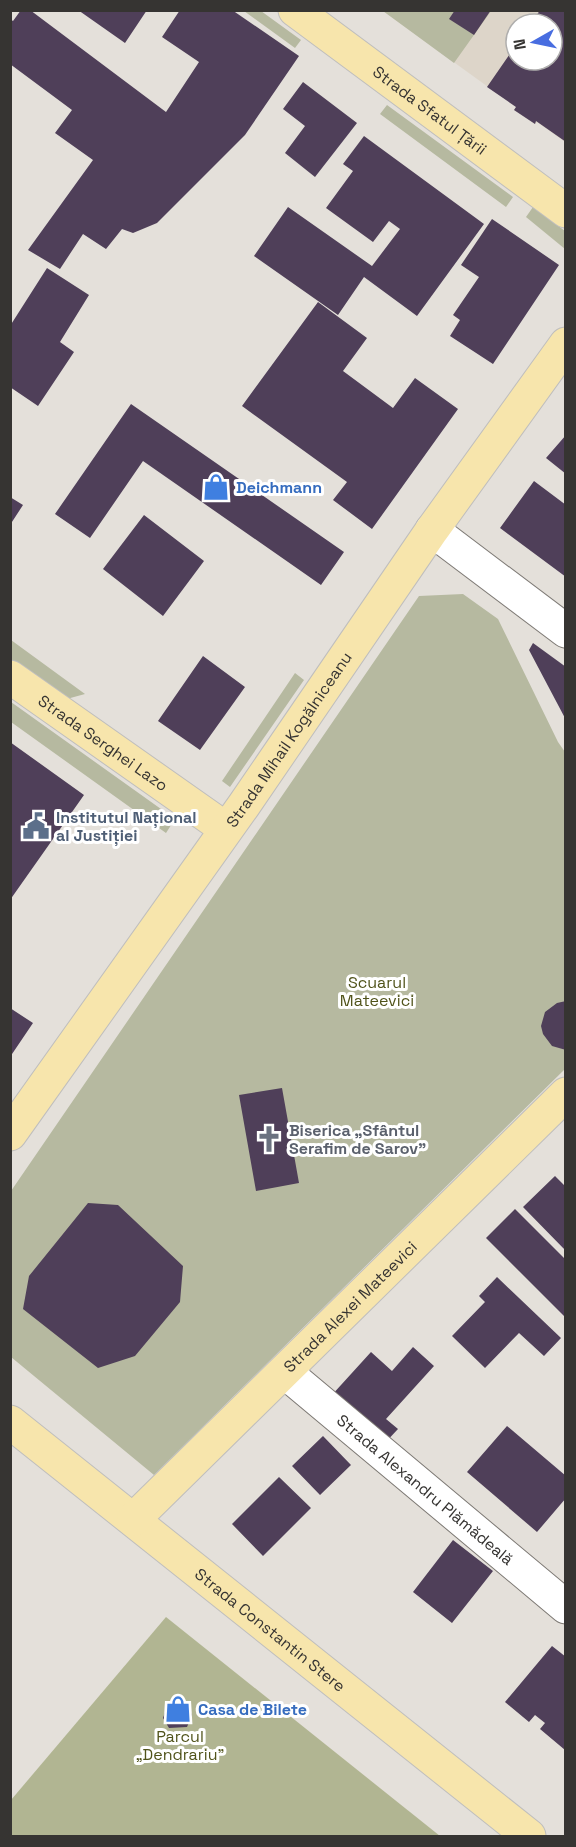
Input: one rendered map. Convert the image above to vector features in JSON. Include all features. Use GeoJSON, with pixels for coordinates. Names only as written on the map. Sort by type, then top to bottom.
{"type":"FeatureCollection","features":[{"type":"Feature","properties":{"kind":"main road","name":"Strada Sfatul Țării"},"geometry":{"type":"LineString","coordinates":[[295,10],[566,211]]}},
{"type":"Feature","properties":{"kind":"main road","name":"Strada Mihail Kogălniceanu"},"geometry":{"type":"LineString","coordinates":[[10,1134],[226,829],[432,530],[566,344]]}},
{"type":"Feature","properties":{"kind":"main road","name":"Strada Serghei Lazo"},"geometry":{"type":"LineString","coordinates":[[10,677],[226,829]]}},
{"type":"Feature","properties":{"kind":"main road","name":"Strada Alexei Mateevici"},"geometry":{"type":"LineString","coordinates":[[134,1519],[566,1094]]}},
{"type":"Feature","properties":{"kind":"main road","name":"Strada Constantin Stere"},"geometry":{"type":"LineString","coordinates":[[10,1422],[530,1836]]}},
{"type":"Feature","properties":{"kind":"street"},"geometry":{"type":"LineString","coordinates":[[432,530],[566,631]]}},
{"type":"Feature","properties":{"kind":"street","name":"Strada Alexandru Plămădeală"},"geometry":{"type":"LineString","coordinates":[[285,1372],[566,1607]]}},
{"type":"Feature","properties":{"kind":"shaded area"},"geometry":{"type":"Polygon","coordinates":[[[383,11],[565,11],[565,142],[537,122],[535,124],[514,110],[516,107],[383,11]]]}},
{"type":"Feature","properties":{"kind":"green space"},"geometry":{"type":"Polygon","coordinates":[[[244,11],[261,11],[301,40],[295,48],[244,11]]]}},
{"type":"Feature","properties":{"kind":"green space"},"geometry":{"type":"Polygon","coordinates":[[[383,11],[491,11],[454,63],[383,11]]]}},
{"type":"Feature","properties":{"kind":"green space"},"geometry":{"type":"Polygon","coordinates":[[[387,105],[513,197],[506,207],[380,114],[387,105]]]}},
{"type":"Feature","properties":{"kind":"green space"},"geometry":{"type":"Polygon","coordinates":[[[533,207],[565,231],[565,249],[526,217],[533,207]]]}},
{"type":"Feature","properties":{"kind":"green space","name":"Scuarul Mateevici"},"geometry":{"type":"Polygon","coordinates":[[[463,594],[498,619],[565,752],[565,1069],[154,1475],[11,1357],[11,1191],[419,596],[463,594]]]}},
{"type":"Feature","properties":{"kind":"green space"},"geometry":{"type":"Polygon","coordinates":[[[11,640],[85,694],[63,700],[11,663],[11,640]]]}},
{"type":"Feature","properties":{"kind":"green space"},"geometry":{"type":"Polygon","coordinates":[[[295,673],[304,680],[230,787],[222,781],[295,673]]]}},
{"type":"Feature","properties":{"kind":"green space"},"geometry":{"type":"Polygon","coordinates":[[[11,702],[175,819],[166,833],[11,722],[11,702]]]}},
{"type":"Feature","properties":{"kind":"green space","name":"Parcul „Dendrariu”"},"geometry":{"type":"Polygon","coordinates":[[[166,1617],[440,1836],[11,1836],[11,1800],[166,1617]]]}},
{"type":"Feature","properties":{"kind":"building"},"geometry":{"type":"Polygon","coordinates":[[[21,10],[30,10],[166,112],[199,62],[162,37],[180,10],[232,10],[299,56],[245,135],[157,223],[133,233],[122,229],[106,249],[83,234],[60,269],[28,250],[93,160],[55,133],[72,110],[10,64],[10,19],[13,21],[21,10]]]}},
{"type":"Feature","properties":{"kind":"building"},"geometry":{"type":"Polygon","coordinates":[[[78,10],[147,10],[125,43],[78,10]]]}},
{"type":"Feature","properties":{"kind":"building"},"geometry":{"type":"Polygon","coordinates":[[[455,10],[491,10],[474,35],[449,19],[455,10]]]}},
{"type":"Feature","properties":{"kind":"building"},"geometry":{"type":"Polygon","coordinates":[[[540,10],[566,10],[566,142],[536,121],[535,124],[514,110],[516,107],[487,87],[504,62],[504,72],[564,72],[564,12],[539,12],[540,10]]]}},
{"type":"Feature","properties":{"kind":"building"},"geometry":{"type":"Polygon","coordinates":[[[303,82],[357,123],[315,177],[285,153],[305,126],[283,109],[303,82]]]}},
{"type":"Feature","properties":{"kind":"building"},"geometry":{"type":"Polygon","coordinates":[[[364,136],[484,224],[417,316],[364,277],[338,315],[254,256],[288,207],[372,266],[400,229],[389,221],[373,242],[326,208],[353,171],[343,164],[364,136]]]}},
{"type":"Feature","properties":{"kind":"building"},"geometry":{"type":"Polygon","coordinates":[[[492,219],[559,265],[493,364],[450,336],[460,320],[453,315],[479,277],[461,265],[492,219]]]}},
{"type":"Feature","properties":{"kind":"building"},"geometry":{"type":"Polygon","coordinates":[[[47,268],[89,295],[60,342],[74,352],[38,406],[10,387],[10,326],[47,268]]]}},
{"type":"Feature","properties":{"kind":"building"},"geometry":{"type":"Polygon","coordinates":[[[318,302],[367,338],[343,371],[393,408],[415,378],[458,409],[372,529],[333,500],[347,482],[242,406],[318,302]]]}},
{"type":"Feature","properties":{"kind":"building","name":"Deichmann"},"geometry":{"type":"Polygon","coordinates":[[[131,404],[344,552],[321,585],[143,461],[90,538],[55,514],[131,404]]]}},
{"type":"Feature","properties":{"kind":"building"},"geometry":{"type":"Polygon","coordinates":[[[566,435],[566,474],[546,458],[566,435]]]}},
{"type":"Feature","properties":{"kind":"building"},"geometry":{"type":"Polygon","coordinates":[[[534,481],[566,505],[566,577],[500,528],[534,481]]]}},
{"type":"Feature","properties":{"kind":"building"},"geometry":{"type":"Polygon","coordinates":[[[10,497],[23,505],[10,525],[10,497]]]}},
{"type":"Feature","properties":{"kind":"building"},"geometry":{"type":"Polygon","coordinates":[[[144,515],[204,561],[163,616],[103,569],[144,515]]]}},
{"type":"Feature","properties":{"kind":"building"},"geometry":{"type":"Polygon","coordinates":[[[533,643],[566,667],[566,720],[529,650],[533,643]]]}},
{"type":"Feature","properties":{"kind":"building"},"geometry":{"type":"Polygon","coordinates":[[[203,656],[245,687],[200,750],[158,721],[203,656]]]}},
{"type":"Feature","properties":{"kind":"building","name":"Institutul Național al Justiției"},"geometry":{"type":"Polygon","coordinates":[[[10,742],[84,795],[10,900],[10,742]]]}},
{"type":"Feature","properties":{"kind":"building"},"geometry":{"type":"Polygon","coordinates":[[[566,1001],[566,1050],[552,1046],[543,1034],[541,1026],[545,1012],[557,1003],[566,1001]]]}},
{"type":"Feature","properties":{"kind":"building"},"geometry":{"type":"Polygon","coordinates":[[[10,1008],[33,1023],[10,1057],[10,1008]]]}},
{"type":"Feature","properties":{"kind":"building","name":"Biserica „Sfântul Serafim de Sarov”"},"geometry":{"type":"Polygon","coordinates":[[[282,1088],[299,1183],[256,1191],[239,1095],[282,1088]]]}},
{"type":"Feature","properties":{"kind":"building"},"geometry":{"type":"Polygon","coordinates":[[[555,1176],[566,1187],[566,1251],[523,1207],[555,1176]]]}},
{"type":"Feature","properties":{"kind":"building"},"geometry":{"type":"Polygon","coordinates":[[[88,1203],[118,1205],[183,1266],[180,1302],[135,1356],[98,1368],[23,1309],[29,1276],[88,1203]]]}},
{"type":"Feature","properties":{"kind":"building"},"geometry":{"type":"Polygon","coordinates":[[[515,1209],[566,1260],[566,1318],[486,1238],[515,1209]]]}},
{"type":"Feature","properties":{"kind":"building"},"geometry":{"type":"Polygon","coordinates":[[[497,1277],[561,1338],[544,1356],[519,1333],[485,1368],[452,1336],[485,1302],[479,1296],[497,1277]]]}},
{"type":"Feature","properties":{"kind":"building"},"geometry":{"type":"Polygon","coordinates":[[[413,1347],[434,1366],[386,1419],[398,1429],[383,1445],[331,1396],[371,1352],[392,1371],[413,1347]]]}},
{"type":"Feature","properties":{"kind":"building"},"geometry":{"type":"Polygon","coordinates":[[[507,1426],[566,1476],[566,1498],[537,1532],[467,1472],[507,1426]]]}},
{"type":"Feature","properties":{"kind":"building"},"geometry":{"type":"Polygon","coordinates":[[[323,1436],[351,1465],[320,1495],[292,1466],[323,1436]]]}},
{"type":"Feature","properties":{"kind":"building"},"geometry":{"type":"Polygon","coordinates":[[[279,1477],[311,1508],[263,1556],[232,1524],[279,1477]]]}},
{"type":"Feature","properties":{"kind":"building"},"geometry":{"type":"Polygon","coordinates":[[[453,1540],[493,1571],[452,1623],[413,1592],[453,1540]]]}},
{"type":"Feature","properties":{"kind":"building"},"geometry":{"type":"Polygon","coordinates":[[[552,1646],[566,1657],[565,1750],[540,1729],[545,1723],[535,1715],[529,1722],[505,1702],[552,1646]]]}},
{"type":"Feature","properties":{"kind":"building","name":"Casa de Bilete"},"geometry":{"type":"Polygon","coordinates":[[[186,1702],[192,1715],[187,1727],[169,1728],[163,1718],[168,1704],[186,1702]]]}},
{"type":"Feature","properties":{"kind":"place","name":"Deichmann"},"geometry":{"type":"Point","coordinates":[216,487]}},
{"type":"Feature","properties":{"kind":"place","name":"Institutul Național al Justiției"},"geometry":{"type":"Point","coordinates":[36,826]}},
{"type":"Feature","properties":{"kind":"place","name":"Biserica „Sfântul Serafim de Sarov”"},"geometry":{"type":"Point","coordinates":[269,1139]}},
{"type":"Feature","properties":{"kind":"place","name":"Casa de Bilete"},"geometry":{"type":"Point","coordinates":[178,1709]}}]}
